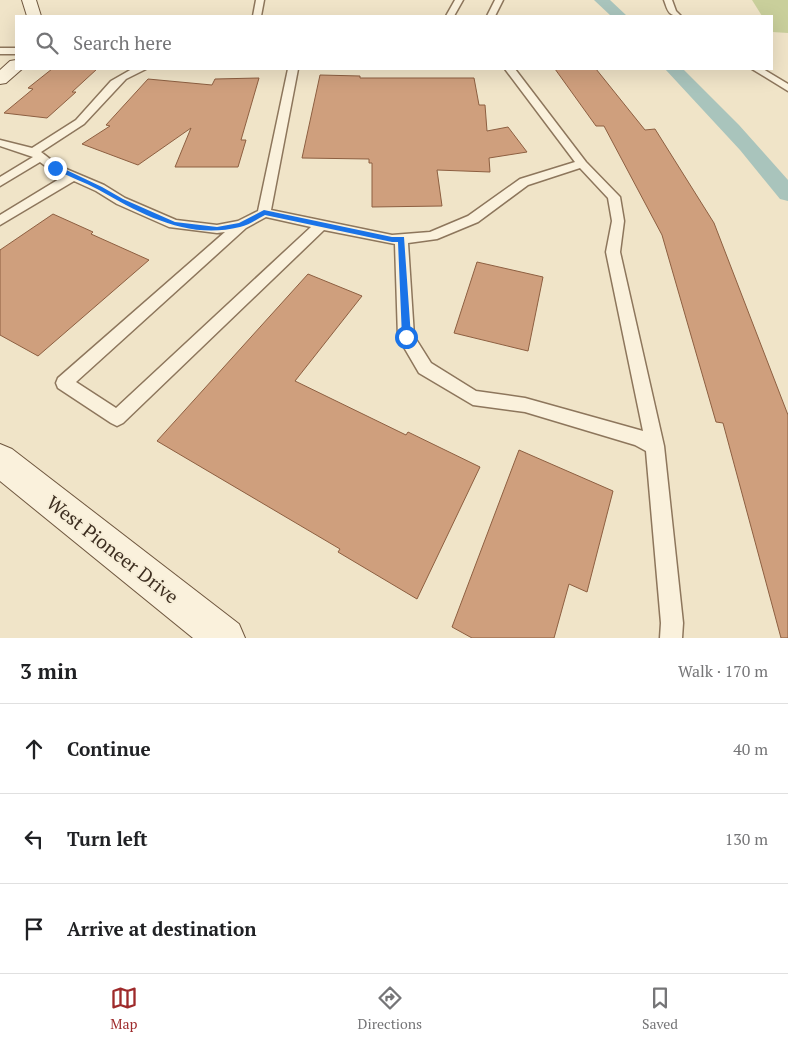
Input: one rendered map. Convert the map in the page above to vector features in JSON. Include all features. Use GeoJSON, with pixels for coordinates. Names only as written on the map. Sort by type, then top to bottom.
{"type":"FeatureCollection","features":[{"type":"Feature","properties":{"kind":"main road"},"geometry":{"type":"LineString","coordinates":[[29,0],[34,15]]}},
{"type":"Feature","properties":{"kind":"main road"},"geometry":{"type":"LineString","coordinates":[[0,79],[15,66]]}},
{"type":"Feature","properties":{"kind":"main road","name":"West Pioneer Drive"},"geometry":{"type":"LineString","coordinates":[[0,460],[225,638]]}},
{"type":"Feature","properties":{"kind":"lane"},"geometry":{"type":"LineString","coordinates":[[256,15],[260,0]]}},
{"type":"Feature","properties":{"kind":"lane"},"geometry":{"type":"LineString","coordinates":[[451,15],[459,0]]}},
{"type":"Feature","properties":{"kind":"lane"},"geometry":{"type":"LineString","coordinates":[[492,15],[499,0]]}},
{"type":"Feature","properties":{"kind":"lane"},"geometry":{"type":"LineString","coordinates":[[668,0],[672,12],[676,15]]}},
{"type":"Feature","properties":{"kind":"lane"},"geometry":{"type":"LineString","coordinates":[[0,51],[15,51]]}},
{"type":"Feature","properties":{"kind":"lane"},"geometry":{"type":"LineString","coordinates":[[0,182],[81,121],[121,77],[132,70]]}},
{"type":"Feature","properties":{"kind":"lane"},"geometry":{"type":"LineString","coordinates":[[264,213],[294,70]]}},
{"type":"Feature","properties":{"kind":"lane"},"geometry":{"type":"LineString","coordinates":[[511,70],[582,164],[614,197],[618,221],[613,252],[655,446],[672,623],[671,638]]}},
{"type":"Feature","properties":{"kind":"lane"},"geometry":{"type":"LineString","coordinates":[[758,70],[788,88]]}},
{"type":"Feature","properties":{"kind":"lane"},"geometry":{"type":"LineString","coordinates":[[0,143],[37,155],[55,168],[100,188],[121,201],[174,224],[217,229],[241,225]]}},
{"type":"Feature","properties":{"kind":"lane"},"geometry":{"type":"LineString","coordinates":[[321,225],[117,418],[64,383],[241,225],[264,213],[321,225],[392,240],[432,236],[473,219],[524,182],[582,164]]}},
{"type":"Feature","properties":{"kind":"lane"},"geometry":{"type":"LineString","coordinates":[[0,221],[73,176]]}},
{"type":"Feature","properties":{"kind":"lane"},"geometry":{"type":"LineString","coordinates":[[401,239],[406,337],[426,368],[473,398],[525,405],[639,438],[655,446]]}},
{"type":"Feature","properties":{"kind":"green space"},"geometry":{"type":"Polygon","coordinates":[[[752,0],[788,0],[788,33],[773,32],[773,15],[761,15],[752,0]]]}},
{"type":"Feature","properties":{"kind":"building"},"geometry":{"type":"Polygon","coordinates":[[[51,70],[96,70],[72,92],[76,92],[47,118],[4,113],[33,89],[28,88],[51,70]]]}},
{"type":"Feature","properties":{"kind":"building"},"geometry":{"type":"Polygon","coordinates":[[[556,70],[597,70],[645,130],[655,129],[714,223],[788,415],[788,638],[781,638],[723,423],[716,422],[662,235],[604,126],[596,126],[556,70]]]}},
{"type":"Feature","properties":{"kind":"building"},"geometry":{"type":"Polygon","coordinates":[[[320,75],[360,76],[360,78],[474,78],[479,105],[485,105],[487,131],[508,127],[527,152],[489,158],[490,172],[437,170],[442,206],[372,207],[372,163],[369,163],[369,159],[302,158],[320,75]]]}},
{"type":"Feature","properties":{"kind":"building"},"geometry":{"type":"Polygon","coordinates":[[[259,78],[241,140],[246,140],[238,167],[175,167],[191,128],[138,165],[82,144],[110,126],[106,125],[148,79],[212,85],[215,79],[259,78]]]}},
{"type":"Feature","properties":{"kind":"building"},"geometry":{"type":"Polygon","coordinates":[[[53,214],[93,232],[91,234],[149,260],[38,356],[0,335],[0,250],[53,214]]]}},
{"type":"Feature","properties":{"kind":"building"},"geometry":{"type":"Polygon","coordinates":[[[477,262],[543,277],[528,351],[454,333],[477,262]]]}},
{"type":"Feature","properties":{"kind":"building"},"geometry":{"type":"Polygon","coordinates":[[[308,274],[362,296],[295,381],[406,435],[408,432],[480,467],[417,599],[338,552],[340,549],[157,441],[308,274]]]}},
{"type":"Feature","properties":{"kind":"building"},"geometry":{"type":"Polygon","coordinates":[[[519,450],[613,491],[587,592],[569,584],[554,638],[472,638],[452,627],[519,450]]]}},
{"type":"Feature","properties":{"kind":"waterway"},"geometry":{"type":"LineString","coordinates":[[601,0],[619,15]]}},
{"type":"Feature","properties":{"kind":"waterway"},"geometry":{"type":"LineString","coordinates":[[674,70],[747,145],[788,194]]}},
{"type":"Feature","properties":{"kind":"route"},"geometry":{"type":"LineString","coordinates":[[55,168],[100,188],[121,201],[174,224],[217,229],[241,225],[264,213],[392,240],[401,239],[406,337]]}}]}
